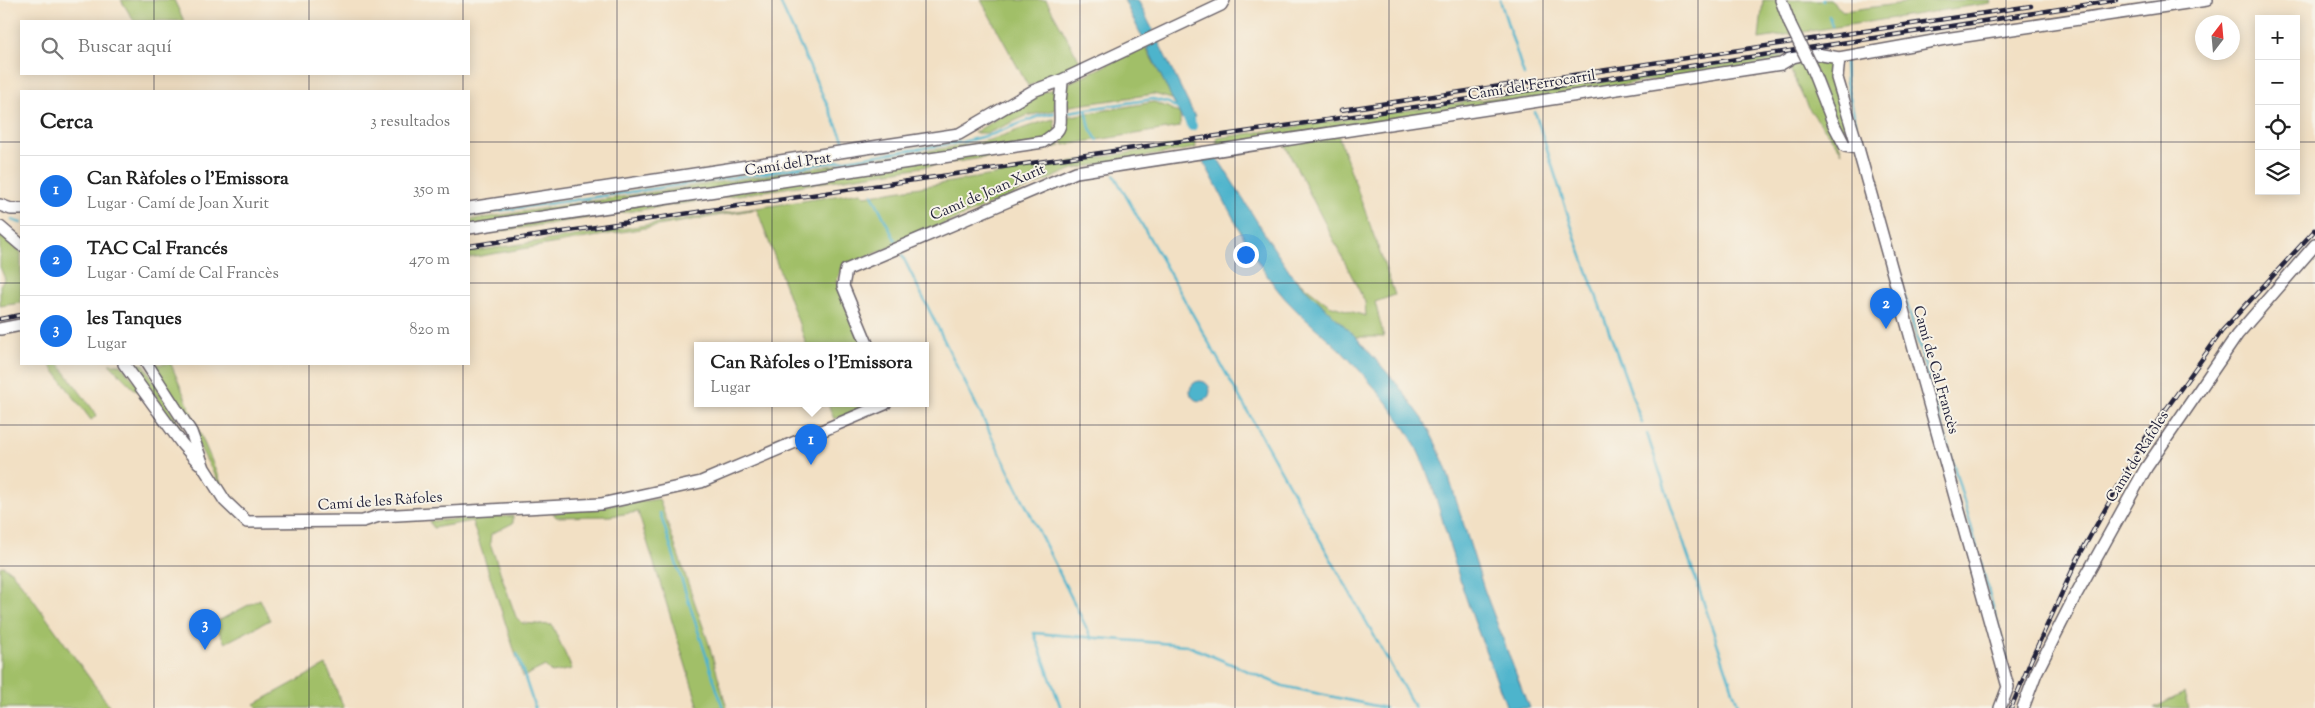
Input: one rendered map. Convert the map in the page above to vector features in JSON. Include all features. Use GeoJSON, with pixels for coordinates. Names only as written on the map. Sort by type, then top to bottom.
{"type":"FeatureCollection","features":[{"type":"Feature","properties":{"kind":"street"},"geometry":{"type":"LineString","coordinates":[[470,208],[959,134],[1033,91],[1062,80],[1220,4],[1224,0]]}},
{"type":"Feature","properties":{"kind":"street"},"geometry":{"type":"LineString","coordinates":[[1781,0],[1790,24],[1812,69],[1834,125],[1845,146],[1858,148],[1837,78],[1839,58]]}},
{"type":"Feature","properties":{"kind":"street","name":"Camí del Ferrocarril"},"geometry":{"type":"LineString","coordinates":[[1228,148],[1781,64],[1792,57],[1811,53],[1839,58],[1945,39],[2207,0]]}},
{"type":"Feature","properties":{"kind":"street","name":"Camí del Prat"},"geometry":{"type":"LineString","coordinates":[[470,228],[1043,142],[1056,133],[1062,122],[1060,105],[1062,80]]}},
{"type":"Feature","properties":{"kind":"street","name":"Camí de Joan Xurit"},"geometry":{"type":"LineString","coordinates":[[866,342],[843,286],[846,270],[1076,172],[1228,148]]}},
{"type":"Feature","properties":{"kind":"street","name":"Camí de Cal Francès"},"geometry":{"type":"LineString","coordinates":[[1858,148],[2008,687],[2000,708]]}},
{"type":"Feature","properties":{"kind":"street"},"geometry":{"type":"LineString","coordinates":[[0,205],[11,209],[20,209]]}},
{"type":"Feature","properties":{"kind":"street"},"geometry":{"type":"LineString","coordinates":[[0,227],[20,244]]}},
{"type":"Feature","properties":{"kind":"street","name":"Camí de Rafoles"},"geometry":{"type":"LineString","coordinates":[[2023,708],[2036,673],[2074,598],[2146,468],[2237,335],[2315,245]]}},
{"type":"Feature","properties":{"kind":"street"},"geometry":{"type":"LineString","coordinates":[[0,329],[20,325]]}},
{"type":"Feature","properties":{"kind":"street"},"geometry":{"type":"LineString","coordinates":[[125,365],[182,444],[204,468]]}},
{"type":"Feature","properties":{"kind":"street","name":"Camí de les Ràfoles"},"geometry":{"type":"LineString","coordinates":[[148,365],[191,432],[204,468],[225,502],[247,522],[363,521],[379,516],[601,504],[701,482],[878,407]]}},
{"type":"Feature","properties":{"kind":"green space"},"geometry":{"type":"Polygon","coordinates":[[[121,0],[174,0],[184,20],[133,20],[121,0]]]}},
{"type":"Feature","properties":{"kind":"green space"},"geometry":{"type":"Polygon","coordinates":[[[981,0],[1046,0],[1082,65],[1028,86],[981,0]]]}},
{"type":"Feature","properties":{"kind":"green space"},"geometry":{"type":"Polygon","coordinates":[[[1763,0],[1830,0],[1843,11],[1928,0],[1991,0],[1990,3],[1759,39],[1763,0]]]}},
{"type":"Feature","properties":{"kind":"green space"},"geometry":{"type":"Polygon","coordinates":[[[1145,47],[1175,100],[1154,94],[1064,107],[1068,83],[1145,47]]]}},
{"type":"Feature","properties":{"kind":"green space"},"geometry":{"type":"Polygon","coordinates":[[[1786,55],[1775,62],[1217,146],[1217,138],[1786,55]]]}},
{"type":"Feature","properties":{"kind":"green space"},"geometry":{"type":"Polygon","coordinates":[[[1809,57],[1829,60],[1848,130],[1846,131],[1838,125],[1809,57]]]}},
{"type":"Feature","properties":{"kind":"green space"},"geometry":{"type":"Polygon","coordinates":[[[1801,58],[1818,89],[1842,152],[1807,106],[1789,67],[1801,58]]]}},
{"type":"Feature","properties":{"kind":"green space"},"geometry":{"type":"Polygon","coordinates":[[[1054,89],[1055,110],[1026,116],[988,133],[974,133],[1033,95],[1054,89]]]}},
{"type":"Feature","properties":{"kind":"green space"},"geometry":{"type":"Polygon","coordinates":[[[1154,102],[1180,114],[1180,127],[1064,145],[1058,136],[1065,117],[1154,102]]]}},
{"type":"Feature","properties":{"kind":"green space"},"geometry":{"type":"Polygon","coordinates":[[[1054,119],[1057,141],[1061,146],[470,236],[470,220],[979,143],[1054,119]]]}},
{"type":"Feature","properties":{"kind":"green space"},"geometry":{"type":"Polygon","coordinates":[[[1338,135],[1395,295],[1375,302],[1384,337],[1356,337],[1293,277],[1329,305],[1366,316],[1365,302],[1284,143],[1338,135]]]}},
{"type":"Feature","properties":{"kind":"green space"},"geometry":{"type":"Polygon","coordinates":[[[1195,142],[1196,148],[1073,169],[843,267],[836,282],[845,296],[863,342],[806,342],[757,209],[470,258],[470,252],[861,192],[865,196],[1195,142]]]}},
{"type":"Feature","properties":{"kind":"green space"},"geometry":{"type":"Polygon","coordinates":[[[0,233],[20,251],[20,303],[0,306],[0,285],[5,279],[0,267],[0,233]]]}},
{"type":"Feature","properties":{"kind":"green space"},"geometry":{"type":"Polygon","coordinates":[[[50,365],[60,365],[97,415],[91,420],[50,365]]]}},
{"type":"Feature","properties":{"kind":"green space"},"geometry":{"type":"Polygon","coordinates":[[[110,365],[121,365],[145,393],[135,390],[110,365]]]}},
{"type":"Feature","properties":{"kind":"green space"},"geometry":{"type":"Polygon","coordinates":[[[127,365],[145,365],[184,433],[182,435],[152,390],[127,365]]]}},
{"type":"Feature","properties":{"kind":"green space"},"geometry":{"type":"Polygon","coordinates":[[[155,365],[171,365],[227,497],[208,464],[155,365]]]}},
{"type":"Feature","properties":{"kind":"green space"},"geometry":{"type":"Polygon","coordinates":[[[829,407],[873,407],[834,419],[829,407]]]}},
{"type":"Feature","properties":{"kind":"green space"},"geometry":{"type":"Polygon","coordinates":[[[659,499],[708,641],[727,708],[699,708],[638,512],[610,516],[556,517],[553,513],[659,499]]]}},
{"type":"Feature","properties":{"kind":"green space"},"geometry":{"type":"Polygon","coordinates":[[[513,516],[513,523],[491,534],[490,543],[516,617],[522,623],[552,625],[572,669],[552,673],[545,666],[523,677],[472,521],[433,528],[429,521],[513,516]]]}},
{"type":"Feature","properties":{"kind":"green space"},"geometry":{"type":"Polygon","coordinates":[[[3,566],[12,572],[30,595],[111,708],[0,708],[0,567],[3,566]]]}},
{"type":"Feature","properties":{"kind":"green space"},"geometry":{"type":"Polygon","coordinates":[[[260,599],[270,620],[225,643],[214,623],[260,599]]]}},
{"type":"Feature","properties":{"kind":"green space"},"geometry":{"type":"Polygon","coordinates":[[[326,665],[344,708],[258,708],[255,704],[326,665]]]}},
{"type":"Feature","properties":{"kind":"green space"},"geometry":{"type":"Polygon","coordinates":[[[2184,693],[2188,708],[2154,708],[2184,693]]]}},
{"type":"Feature","properties":{"kind":"water"},"geometry":{"type":"Polygon","coordinates":[[[1124,0],[1138,0],[1195,117],[1182,119],[1124,0]]]}},
{"type":"Feature","properties":{"kind":"water"},"geometry":{"type":"Polygon","coordinates":[[[1215,154],[1293,277],[1356,337],[1398,385],[1423,419],[1446,468],[1484,589],[1529,708],[1507,708],[1464,593],[1431,483],[1407,431],[1393,410],[1367,379],[1277,289],[1245,241],[1200,156],[1215,154]]]}},
{"type":"Feature","properties":{"kind":"water"},"geometry":{"type":"Polygon","coordinates":[[[1200,381],[1207,384],[1210,391],[1207,398],[1200,401],[1193,398],[1190,391],[1193,384],[1200,381]]]}},
{"type":"Feature","properties":{"kind":"waterway"},"geometry":{"type":"LineString","coordinates":[[779,0],[846,146]]}},
{"type":"Feature","properties":{"kind":"waterway"},"geometry":{"type":"LineString","coordinates":[[1500,0],[1524,75]]}},
{"type":"Feature","properties":{"kind":"waterway"},"geometry":{"type":"LineString","coordinates":[[1829,16],[1832,26]]}},
{"type":"Feature","properties":{"kind":"waterway"},"geometry":{"type":"LineString","coordinates":[[1845,61],[1846,81],[1856,123]]}},
{"type":"Feature","properties":{"kind":"waterway"},"geometry":{"type":"LineString","coordinates":[[1068,112],[1153,99],[1169,103],[1178,109]]}},
{"type":"Feature","properties":{"kind":"waterway"},"geometry":{"type":"LineString","coordinates":[[1183,108],[1192,126]]}},
{"type":"Feature","properties":{"kind":"waterway"},"geometry":{"type":"LineString","coordinates":[[1086,109],[1090,128],[1097,140]]}},
{"type":"Feature","properties":{"kind":"waterway"},"geometry":{"type":"LineString","coordinates":[[1535,112],[1574,234],[1642,423]]}},
{"type":"Feature","properties":{"kind":"waterway"},"geometry":{"type":"LineString","coordinates":[[470,215],[962,142],[993,134],[1039,116],[1054,113]]}},
{"type":"Feature","properties":{"kind":"waterway"},"geometry":{"type":"LineString","coordinates":[[1114,175],[1415,708]]}},
{"type":"Feature","properties":{"kind":"waterway"},"geometry":{"type":"LineString","coordinates":[[872,194],[895,240]]}},
{"type":"Feature","properties":{"kind":"waterway"},"geometry":{"type":"LineString","coordinates":[[12,220],[20,223]]}},
{"type":"Feature","properties":{"kind":"waterway"},"geometry":{"type":"LineString","coordinates":[[902,255],[1092,639]]}},
{"type":"Feature","properties":{"kind":"waterway"},"geometry":{"type":"LineString","coordinates":[[1905,297],[1970,522],[2007,659]]}},
{"type":"Feature","properties":{"kind":"waterway"},"geometry":{"type":"LineString","coordinates":[[1647,434],[1739,708]]}},
{"type":"Feature","properties":{"kind":"waterway"},"geometry":{"type":"LineString","coordinates":[[660,513],[723,708]]}},
{"type":"Feature","properties":{"kind":"waterway"},"geometry":{"type":"LineString","coordinates":[[1061,708],[1034,633],[1186,645],[1283,686],[1385,708]]}},
{"type":"Feature","properties":{"kind":"waterway"},"geometry":{"type":"LineString","coordinates":[[517,654],[535,708]]}},
{"type":"Feature","properties":{"kind":"railway"},"geometry":{"type":"LineString","coordinates":[[470,246],[1499,95],[2116,0]]}},
{"type":"Feature","properties":{"kind":"railway"},"geometry":{"type":"LineString","coordinates":[[1341,110],[2031,6]]}},
{"type":"Feature","properties":{"kind":"railway"},"geometry":{"type":"LineString","coordinates":[[2011,708],[2078,558],[2144,440],[2222,331],[2315,230]]}},
{"type":"Feature","properties":{"kind":"railway"},"geometry":{"type":"LineString","coordinates":[[0,319],[20,315]]}},
{"type":"Feature","properties":{"kind":"place","name":"TAC Cal Francés"},"geometry":{"type":"Point","coordinates":[1886,329]}},
{"type":"Feature","properties":{"kind":"place","name":"Can Ràfoles o l'Emissora"},"geometry":{"type":"Point","coordinates":[811,465]}},
{"type":"Feature","properties":{"kind":"place","name":"les Tanques"},"geometry":{"type":"Point","coordinates":[205,650]}}]}
